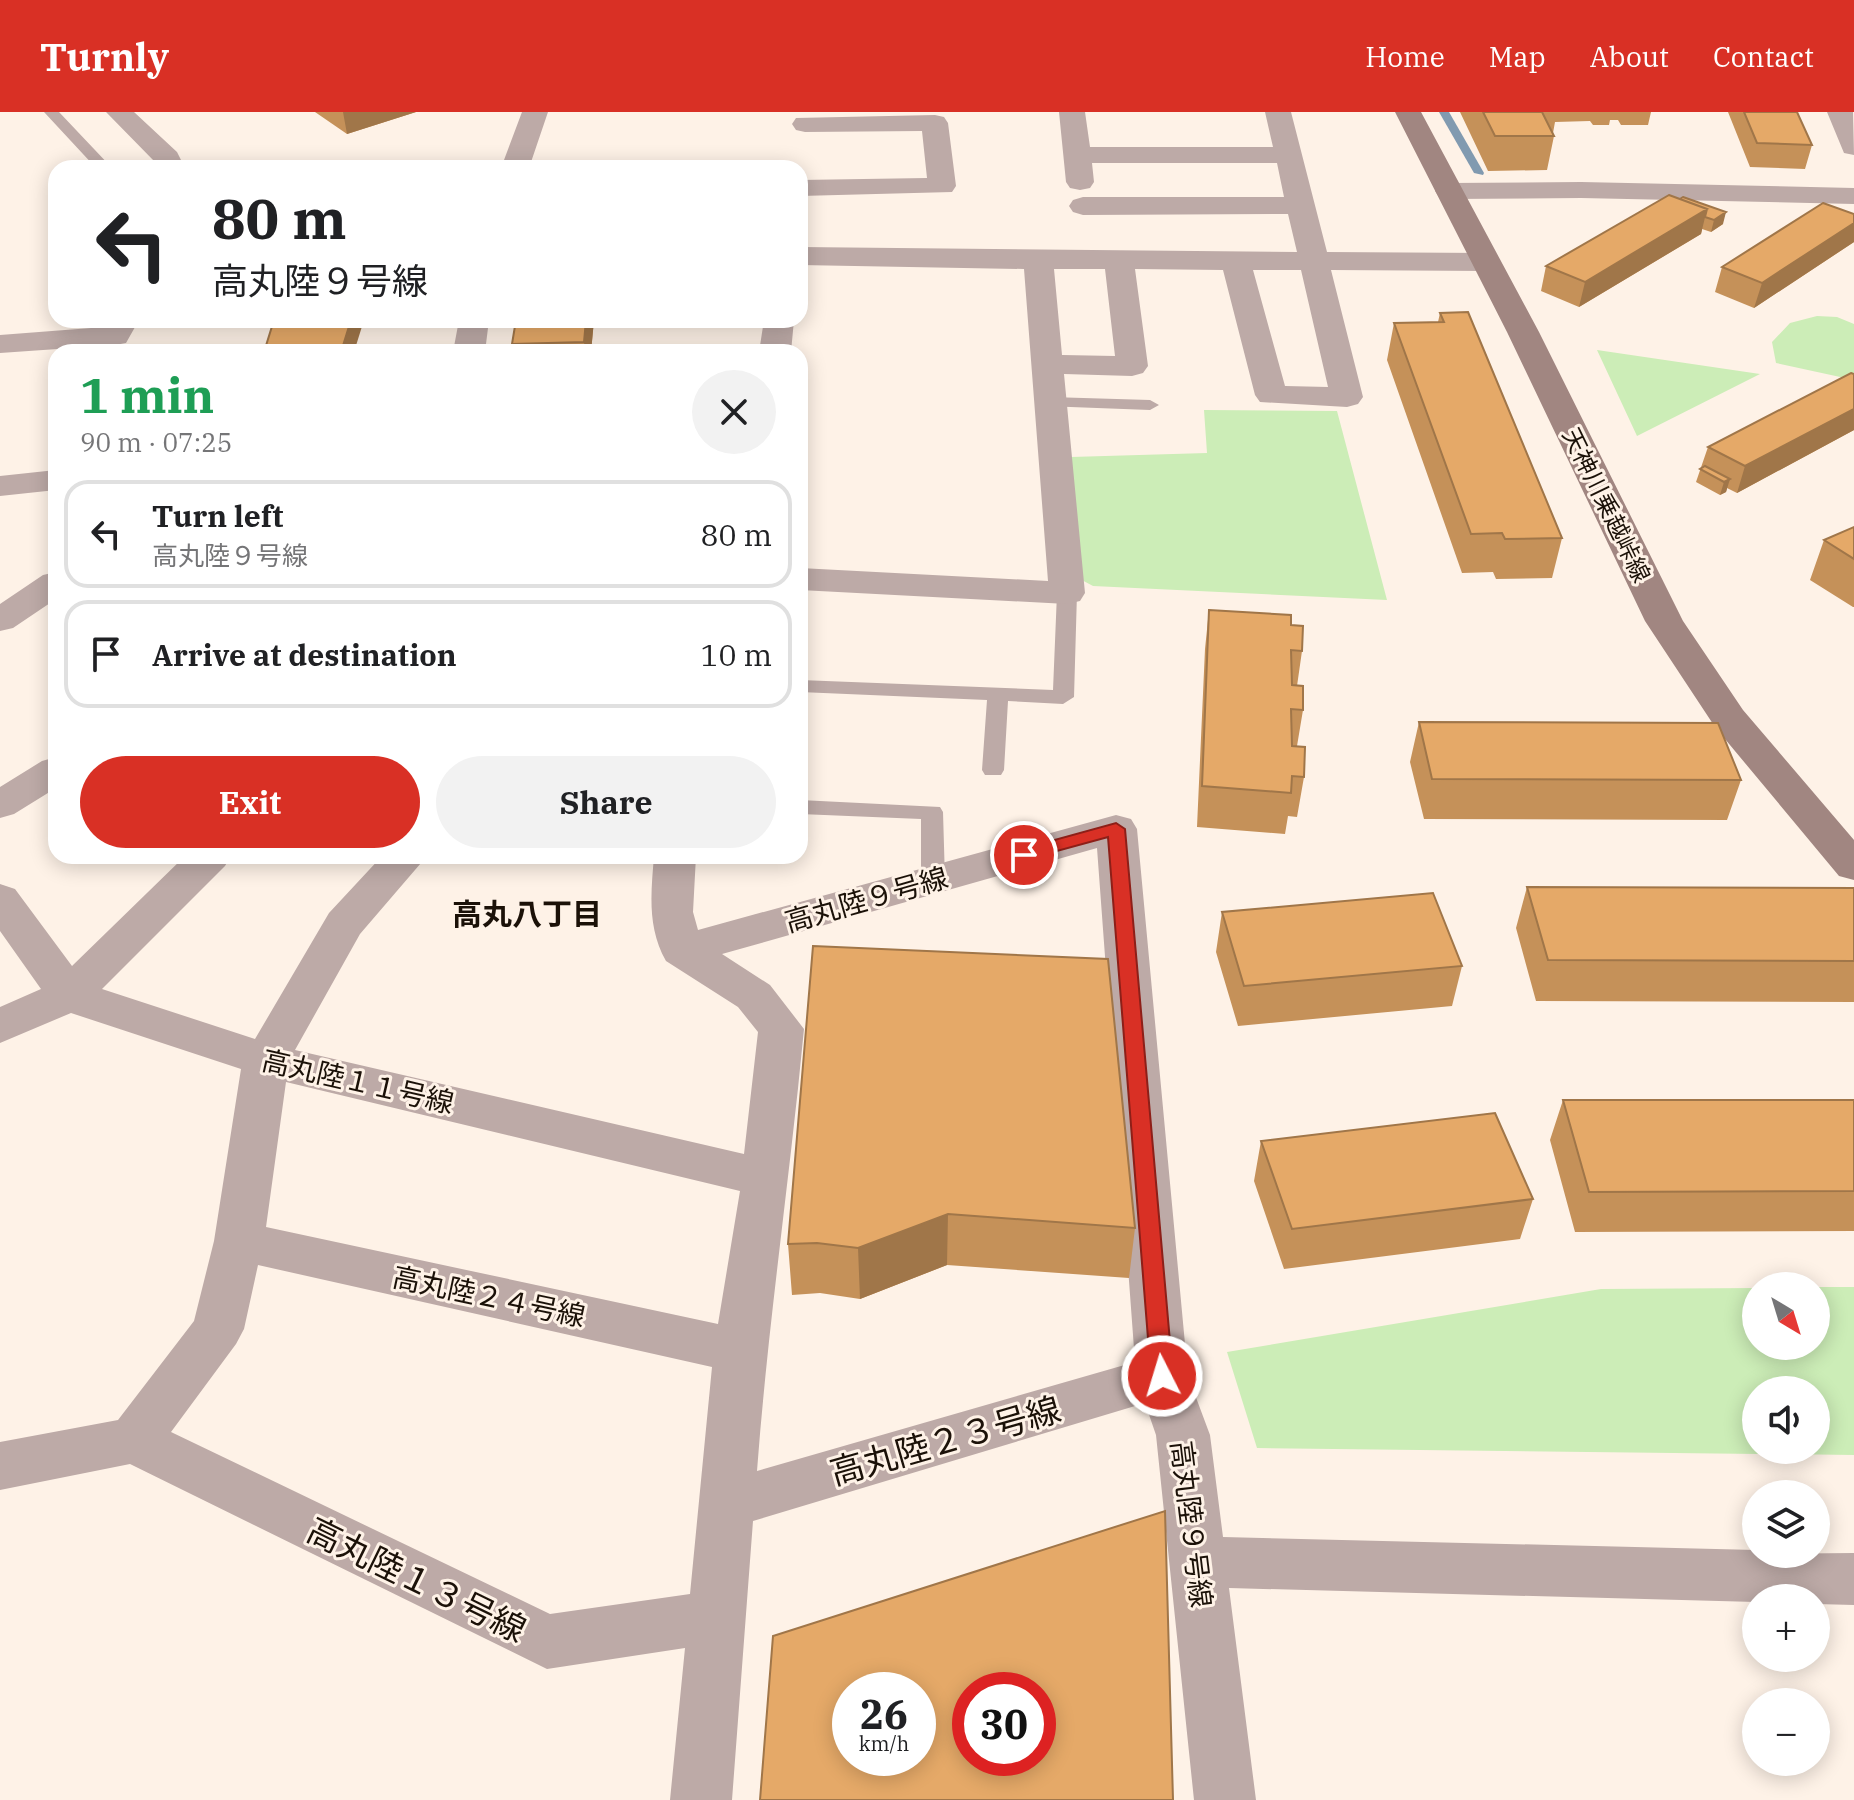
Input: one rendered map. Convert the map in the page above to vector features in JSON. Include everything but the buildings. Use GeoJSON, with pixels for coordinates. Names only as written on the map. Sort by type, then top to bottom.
{"type":"FeatureCollection","features":[{"type":"Feature","properties":{"kind":"street"},"geometry":{"type":"LineString","coordinates":[[119,112],[168,160]]}},
{"type":"Feature","properties":{"kind":"street"},"geometry":{"type":"LineString","coordinates":[[518,160],[535,112]]}},
{"type":"Feature","properties":{"kind":"street"},"geometry":{"type":"LineString","coordinates":[[1047,364],[1132,366],[1104,260],[1083,206],[1072,112]]}},
{"type":"Feature","properties":{"kind":"street"},"geometry":{"type":"LineString","coordinates":[[1235,260],[1271,395],[1347,397],[1278,112]]}},
{"type":"Feature","properties":{"kind":"street","name":"天神川乗越峠線"},"geometry":{"type":"LineString","coordinates":[[1408,112],[1664,621],[1691,667],[1788,794],[1854,866]]}},
{"type":"Feature","properties":{"kind":"street"},"geometry":{"type":"LineString","coordinates":[[1840,112],[1854,147]]}},
{"type":"Feature","properties":{"kind":"street"},"geometry":{"type":"LineString","coordinates":[[801,153],[805,118],[935,123],[942,186],[808,188]]}},
{"type":"Feature","properties":{"kind":"street"},"geometry":{"type":"LineString","coordinates":[[1077,155],[1289,155]]}},
{"type":"Feature","properties":{"kind":"street"},"geometry":{"type":"LineString","coordinates":[[1449,191],[1581,190],[1854,196]]}},
{"type":"Feature","properties":{"kind":"street"},"geometry":{"type":"LineString","coordinates":[[1083,206],[1301,205]]}},
{"type":"Feature","properties":{"kind":"street"},"geometry":{"type":"LineString","coordinates":[[808,256],[1486,262]]}},
{"type":"Feature","properties":{"kind":"street"},"geometry":{"type":"LineString","coordinates":[[808,579],[1067,593],[1038,260]]}},
{"type":"Feature","properties":{"kind":"street"},"geometry":{"type":"LineString","coordinates":[[0,344],[120,328]]}},
{"type":"Feature","properties":{"kind":"street"},"geometry":{"type":"LineString","coordinates":[[0,486],[48,481]]}},
{"type":"Feature","properties":{"kind":"street"},"geometry":{"type":"LineString","coordinates":[[0,620],[48,588]]}},
{"type":"Feature","properties":{"kind":"street"},"geometry":{"type":"LineString","coordinates":[[0,805],[48,775]]}},
{"type":"Feature","properties":{"kind":"street","name":"高丸陸９号線"},"geometry":{"type":"LineString","coordinates":[[682,950],[1116,829],[1162,1376],[1183,1435],[1225,1800]]}},
{"type":"Feature","properties":{"kind":"street"},"geometry":{"type":"LineString","coordinates":[[0,1026],[69,995],[202,864]]}},
{"type":"Feature","properties":{"kind":"street"},"geometry":{"type":"LineString","coordinates":[[0,1466],[134,1440],[218,1329],[239,1241],[266,1060],[344,924],[399,864]]}},
{"type":"Feature","properties":{"kind":"street"},"geometry":{"type":"LineString","coordinates":[[674,864],[671,912],[682,950],[754,996],[781,1029],[766,1178],[740,1351],[701,1800]]}},
{"type":"Feature","properties":{"kind":"street"},"geometry":{"type":"LineString","coordinates":[[0,899],[69,995]]}},
{"type":"Feature","properties":{"kind":"street","name":"高丸陸１１号線"},"geometry":{"type":"LineString","coordinates":[[69,995],[266,1060],[766,1178]]}},
{"type":"Feature","properties":{"kind":"street","name":"高丸陸２４号線"},"geometry":{"type":"LineString","coordinates":[[239,1241],[740,1351]]}},
{"type":"Feature","properties":{"kind":"street","name":"高丸陸２３号線"},"geometry":{"type":"LineString","coordinates":[[727,1504],[1162,1376]]}},
{"type":"Feature","properties":{"kind":"street","name":"高丸陸１３号線"},"geometry":{"type":"LineString","coordinates":[[134,1440],[547,1642],[715,1617]]}},
{"type":"Feature","properties":{"kind":"street"},"geometry":{"type":"LineString","coordinates":[[1199,1562],[1854,1579]]}},
{"type":"Feature","properties":{"kind":"lane"},"geometry":{"type":"LineString","coordinates":[[51,112],[96,160]]}},
{"type":"Feature","properties":{"kind":"lane"},"geometry":{"type":"LineString","coordinates":[[1050,402],[1150,405]]}},
{"type":"Feature","properties":{"kind":"lane"},"geometry":{"type":"LineString","coordinates":[[808,686],[1063,697],[1067,593]]}},
{"type":"Feature","properties":{"kind":"lane"},"geometry":{"type":"LineString","coordinates":[[993,770],[998,694]]}},
{"type":"Feature","properties":{"kind":"lane"},"geometry":{"type":"LineString","coordinates":[[808,807],[932,812],[933,880]]}},
{"type":"Feature","properties":{"kind":"green space"},"geometry":{"type":"Polygon","coordinates":[[[1817,316],[1837,317],[1854,324],[1854,380],[1776,363],[1772,342],[1790,323],[1817,316]]]}},
{"type":"Feature","properties":{"kind":"green space"},"geometry":{"type":"Polygon","coordinates":[[[1597,350],[1760,374],[1637,436],[1597,350]]]}},
{"type":"Feature","properties":{"kind":"green space"},"geometry":{"type":"Polygon","coordinates":[[[1204,410],[1337,411],[1387,600],[1093,586],[1078,578],[1071,457],[1207,453],[1204,410]]]}},
{"type":"Feature","properties":{"kind":"green space"},"geometry":{"type":"Polygon","coordinates":[[[1830,1287],[1854,1287],[1854,1455],[1830,1455],[1830,1376],[1742,1376],[1742,1454],[1257,1448],[1227,1352],[1601,1289],[1742,1288],[1742,1360],[1830,1360],[1830,1287]]]}},
{"type":"Feature","properties":{"kind":"waterway"},"geometry":{"type":"LineString","coordinates":[[1444,112],[1479,173]]}},
{"type":"Feature","properties":{"kind":"district","name":"高丸八丁目"},"geometry":{"type":"Point","coordinates":[527,913]}},
{"type":"Feature","properties":{"kind":"route"},"geometry":{"type":"LineString","coordinates":[[1024,855],[1116,829],[1162,1376]]}}]}
